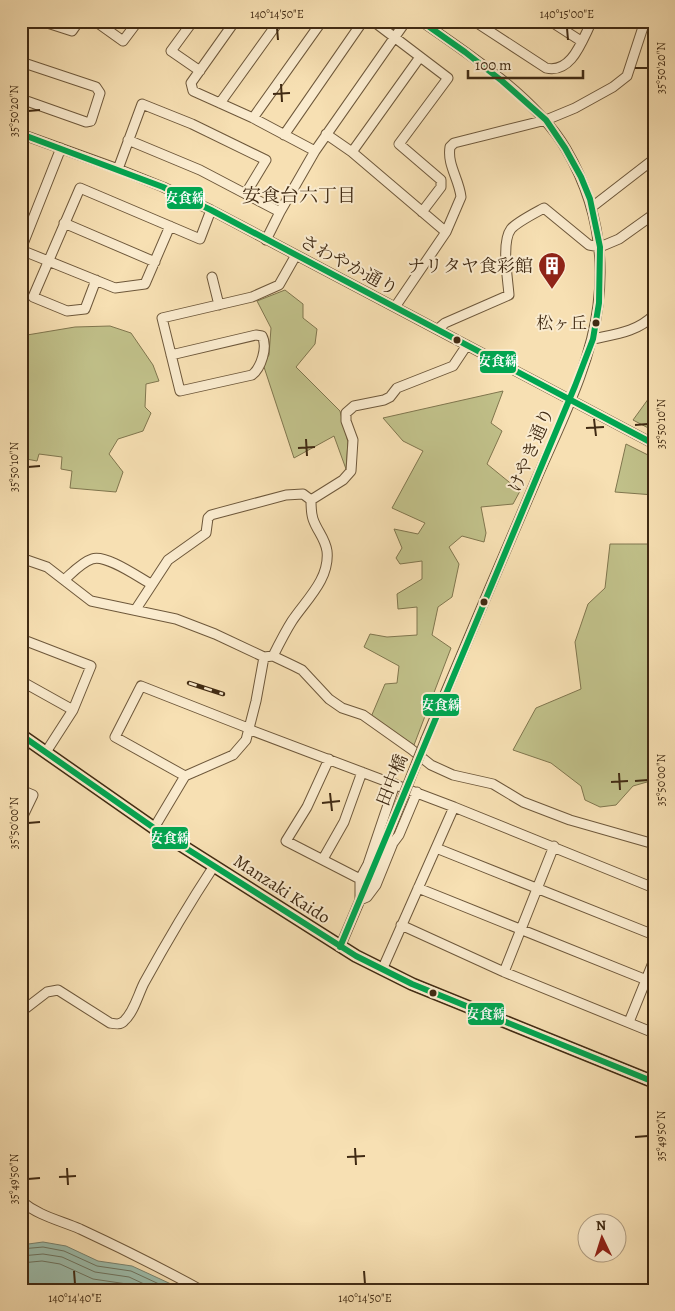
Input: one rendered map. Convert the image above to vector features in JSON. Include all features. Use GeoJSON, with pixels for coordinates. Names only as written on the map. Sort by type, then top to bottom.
{"type":"FeatureCollection","features":[{"type":"Feature","properties":{"kind":"main road","name":"Manzaki Kaido"},"geometry":{"type":"LineString","coordinates":[[21,735],[154,828],[340,947],[382,970],[654,1082]]}},
{"type":"Feature","properties":{"kind":"street"},"geometry":{"type":"LineString","coordinates":[[42,21],[72,31],[79,21]]}},
{"type":"Feature","properties":{"kind":"street"},"geometry":{"type":"LineString","coordinates":[[95,21],[123,41],[138,21]]}},
{"type":"Feature","properties":{"kind":"street"},"geometry":{"type":"LineString","coordinates":[[193,21],[171,51],[200,71]]}},
{"type":"Feature","properties":{"kind":"street"},"geometry":{"type":"LineString","coordinates":[[235,21],[192,84],[193,91],[253,118],[315,151]]}},
{"type":"Feature","properties":{"kind":"street"},"geometry":{"type":"LineString","coordinates":[[220,103],[279,21]]}},
{"type":"Feature","properties":{"kind":"street"},"geometry":{"type":"LineString","coordinates":[[253,118],[322,21]]}},
{"type":"Feature","properties":{"kind":"street"},"geometry":{"type":"LineString","coordinates":[[284,135],[363,21]]}},
{"type":"Feature","properties":{"kind":"street"},"geometry":{"type":"LineString","coordinates":[[373,21],[448,78],[399,144],[442,180],[441,187],[422,212]]}},
{"type":"Feature","properties":{"kind":"street"},"geometry":{"type":"LineString","coordinates":[[266,240],[315,151],[406,21]]}},
{"type":"Feature","properties":{"kind":"street","name":"けやき通り"},"geometry":{"type":"LineString","coordinates":[[421,21],[480,63],[546,120],[565,148],[581,177],[592,207],[600,247],[599,303],[593,339],[570,399],[426,739]]}},
{"type":"Feature","properties":{"kind":"street"},"geometry":{"type":"LineString","coordinates":[[474,21],[552,70],[570,62],[592,21]]}},
{"type":"Feature","properties":{"kind":"street"},"geometry":{"type":"LineString","coordinates":[[550,21],[582,41]]}},
{"type":"Feature","properties":{"kind":"street"},"geometry":{"type":"LineString","coordinates":[[395,307],[446,232],[461,197],[449,160],[450,146],[454,143],[546,120],[582,104],[613,87],[627,76],[645,21]]}},
{"type":"Feature","properties":{"kind":"street"},"geometry":{"type":"LineString","coordinates":[[352,152],[420,57]]}},
{"type":"Feature","properties":{"kind":"street"},"geometry":{"type":"LineString","coordinates":[[21,62],[96,87],[100,93],[93,117],[86,122],[21,99]]}},
{"type":"Feature","properties":{"kind":"street"},"geometry":{"type":"LineString","coordinates":[[118,169],[142,104],[192,124],[266,160],[246,194]]}},
{"type":"Feature","properties":{"kind":"street","name":"さわやか通り"},"geometry":{"type":"LineString","coordinates":[[21,134],[118,169],[163,187],[211,210],[654,444]]}},
{"type":"Feature","properties":{"kind":"street"},"geometry":{"type":"LineString","coordinates":[[326,134],[352,152],[446,232]]}},
{"type":"Feature","properties":{"kind":"street"},"geometry":{"type":"LineString","coordinates":[[128,140],[200,170],[280,212]]}},
{"type":"Feature","properties":{"kind":"street"},"geometry":{"type":"LineString","coordinates":[[60,148],[21,249],[115,288],[145,284],[170,226]]}},
{"type":"Feature","properties":{"kind":"street"},"geometry":{"type":"LineString","coordinates":[[592,207],[654,159]]}},
{"type":"Feature","properties":{"kind":"street"},"geometry":{"type":"LineString","coordinates":[[96,280],[85,310],[66,310],[33,296],[80,188],[200,239],[211,210]]}},
{"type":"Feature","properties":{"kind":"street"},"geometry":{"type":"LineString","coordinates":[[438,329],[445,323],[509,295],[506,258],[508,234],[512,228],[544,208],[590,245],[600,247],[619,239],[654,214]]}},
{"type":"Feature","properties":{"kind":"street"},"geometry":{"type":"LineString","coordinates":[[64,224],[155,262]]}},
{"type":"Feature","properties":{"kind":"street"},"geometry":{"type":"LineString","coordinates":[[171,355],[256,335],[262,336],[265,345],[256,371],[252,375],[180,391],[171,355],[162,318],[252,297],[279,285],[296,255]]}},
{"type":"Feature","properties":{"kind":"street"},"geometry":{"type":"LineString","coordinates":[[212,276],[219,305]]}},
{"type":"Feature","properties":{"kind":"street"},"geometry":{"type":"LineString","coordinates":[[593,339],[645,324],[654,315]]}},
{"type":"Feature","properties":{"kind":"street"},"geometry":{"type":"LineString","coordinates":[[311,500],[343,480],[351,471],[353,440],[346,421],[346,413],[354,406],[384,400],[390,397],[397,388],[453,366],[467,345]]}},
{"type":"Feature","properties":{"kind":"street"},"geometry":{"type":"LineString","coordinates":[[136,609],[168,560],[206,533],[208,518],[211,515],[286,495],[303,494],[311,500],[313,519],[324,537],[327,551],[325,568],[320,583],[269,656],[246,740],[233,755],[185,776],[154,828]]}},
{"type":"Feature","properties":{"kind":"street"},"geometry":{"type":"LineString","coordinates":[[21,558],[47,567],[91,601],[176,619],[302,670],[342,708],[363,715],[431,765],[453,775],[493,784],[523,802],[570,820],[654,844]]}},
{"type":"Feature","properties":{"kind":"street"},"geometry":{"type":"LineString","coordinates":[[64,580],[92,559],[100,558],[108,560],[151,584]]}},
{"type":"Feature","properties":{"kind":"street"},"geometry":{"type":"LineString","coordinates":[[21,639],[91,666],[73,710],[46,752]]}},
{"type":"Feature","properties":{"kind":"street"},"geometry":{"type":"LineString","coordinates":[[21,681],[73,710]]}},
{"type":"Feature","properties":{"kind":"street"},"geometry":{"type":"LineString","coordinates":[[185,776],[115,737],[141,686],[417,792],[654,888]]}},
{"type":"Feature","properties":{"kind":"street","name":"田中橋"},"geometry":{"type":"LineString","coordinates":[[360,900],[426,739]]}},
{"type":"Feature","properties":{"kind":"street"},"geometry":{"type":"LineString","coordinates":[[329,759],[307,807],[286,840],[360,879]]}},
{"type":"Feature","properties":{"kind":"street"},"geometry":{"type":"LineString","coordinates":[[323,859],[344,822],[362,772]]}},
{"type":"Feature","properties":{"kind":"street"},"geometry":{"type":"LineString","coordinates":[[340,947],[360,900],[360,879],[368,864],[395,784]]}},
{"type":"Feature","properties":{"kind":"street"},"geometry":{"type":"LineString","coordinates":[[21,790],[33,795],[21,820]]}},
{"type":"Feature","properties":{"kind":"street"},"geometry":{"type":"LineString","coordinates":[[360,900],[367,897],[376,885],[393,842],[399,835],[417,792]]}},
{"type":"Feature","properties":{"kind":"street"},"geometry":{"type":"LineString","coordinates":[[382,970],[454,807]]}},
{"type":"Feature","properties":{"kind":"street"},"geometry":{"type":"LineString","coordinates":[[504,972],[554,846]]}},
{"type":"Feature","properties":{"kind":"street"},"geometry":{"type":"LineString","coordinates":[[436,848],[654,935]]}},
{"type":"Feature","properties":{"kind":"street"},"geometry":{"type":"LineString","coordinates":[[21,1012],[47,992],[58,990],[110,1023],[117,1025],[123,1022],[171,936],[214,866]]}},
{"type":"Feature","properties":{"kind":"street"},"geometry":{"type":"LineString","coordinates":[[418,888],[650,981]]}},
{"type":"Feature","properties":{"kind":"street"},"geometry":{"type":"LineString","coordinates":[[401,925],[504,972],[654,1032]]}},
{"type":"Feature","properties":{"kind":"street"},"geometry":{"type":"LineString","coordinates":[[629,1022],[650,981],[654,960]]}},
{"type":"Feature","properties":{"kind":"street"},"geometry":{"type":"LineString","coordinates":[[21,1201],[41,1215],[72,1226],[111,1244],[201,1290]]}},
{"type":"Feature","properties":{"kind":"green space"},"geometry":{"type":"Polygon","coordinates":[[[285,290],[303,304],[303,318],[317,329],[315,344],[296,367],[340,411],[348,442],[346,469],[334,436],[294,458],[263,364],[269,355],[271,328],[257,301],[285,290]]]}},
{"type":"Feature","properties":{"kind":"green space"},"geometry":{"type":"Polygon","coordinates":[[[110,326],[131,333],[153,365],[159,381],[146,384],[145,407],[151,413],[143,431],[118,439],[109,454],[123,472],[116,492],[70,488],[72,471],[61,469],[62,457],[39,454],[37,461],[21,458],[21,336],[75,327],[110,326]]]}},
{"type":"Feature","properties":{"kind":"green space"},"geometry":{"type":"Polygon","coordinates":[[[503,391],[491,423],[502,431],[487,464],[520,491],[513,504],[481,507],[486,533],[484,542],[462,536],[449,547],[459,564],[452,597],[438,607],[432,635],[451,648],[414,745],[371,717],[385,684],[397,683],[399,666],[364,647],[370,634],[387,637],[417,635],[417,607],[398,609],[397,594],[422,579],[422,561],[400,564],[396,558],[402,548],[394,529],[418,534],[425,523],[392,508],[423,451],[403,441],[383,418],[503,391]]]}},
{"type":"Feature","properties":{"kind":"green space"},"geometry":{"type":"Polygon","coordinates":[[[654,391],[654,431],[633,420],[654,391]]]}},
{"type":"Feature","properties":{"kind":"green space"},"geometry":{"type":"Polygon","coordinates":[[[626,444],[654,458],[654,495],[615,492],[626,444]]]}},
{"type":"Feature","properties":{"kind":"green space"},"geometry":{"type":"Polygon","coordinates":[[[610,544],[654,544],[654,780],[633,786],[616,805],[600,807],[585,800],[581,786],[551,763],[513,750],[536,708],[581,689],[575,642],[588,604],[605,588],[610,544]]]}},
{"type":"Feature","properties":{"kind":"water"},"geometry":{"type":"Polygon","coordinates":[[[43,1242],[66,1246],[98,1261],[132,1266],[184,1290],[21,1290],[21,1245],[43,1242]]]}},
{"type":"Feature","properties":{"kind":"railway"},"geometry":{"type":"LineString","coordinates":[[189,683],[223,694]]}},
{"type":"Feature","properties":{"kind":"transit line","name":"安食線"},"geometry":{"type":"LineString","coordinates":[[340,947],[575,386],[593,339],[599,303],[600,247],[590,199],[581,177],[565,148],[546,120],[502,81],[421,21]]}},
{"type":"Feature","properties":{"kind":"transit line","name":"安食線"},"geometry":{"type":"LineString","coordinates":[[21,134],[163,187],[211,210],[654,444]]}},
{"type":"Feature","properties":{"kind":"transit line","name":"安食線"},"geometry":{"type":"LineString","coordinates":[[21,735],[154,828],[356,956],[412,984],[654,1082]]}},
{"type":"Feature","properties":{"kind":"place","name":"ナリタヤ食彩館"},"geometry":{"type":"Point","coordinates":[552,290]}},
{"type":"Feature","properties":{"kind":"place","name":"松ヶ丘"},"geometry":{"type":"Point","coordinates":[596,323]}},
{"type":"Feature","properties":{"kind":"district","name":"安食台六丁目"},"geometry":{"type":"Point","coordinates":[299,195]}}]}
